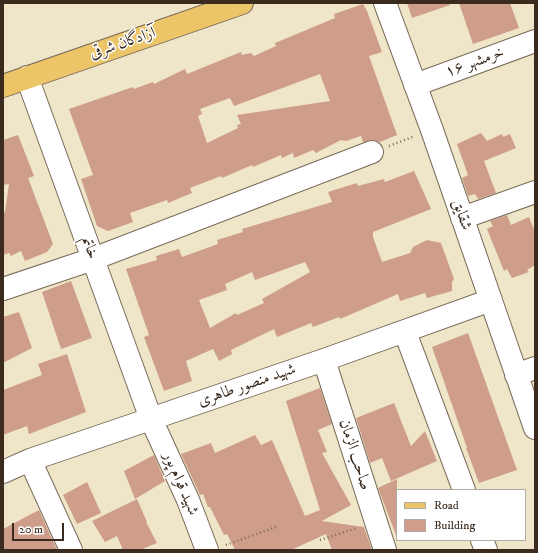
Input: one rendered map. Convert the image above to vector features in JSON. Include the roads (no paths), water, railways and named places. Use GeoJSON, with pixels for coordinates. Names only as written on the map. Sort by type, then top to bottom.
{"type":"FeatureCollection","features":[{"type":"Feature","properties":{"kind":"main road","name":"آزادگان شرقی"},"geometry":{"type":"LineString","coordinates":[[3,86],[242,3]]}},
{"type":"Feature","properties":{"kind":"street","name":"شقایق"},"geometry":{"type":"LineString","coordinates":[[385,3],[432,130],[490,300],[526,372],[533,418]]}},
{"type":"Feature","properties":{"kind":"street","name":"خرمشهر ۱۶"},"geometry":{"type":"LineString","coordinates":[[415,85],[535,41]]}},
{"type":"Feature","properties":{"kind":"street","name":"خاتم"},"geometry":{"type":"LineString","coordinates":[[28,77],[151,419]]}},
{"type":"Feature","properties":{"kind":"street"},"geometry":{"type":"LineString","coordinates":[[3,289],[93,259],[372,152]]}},
{"type":"Feature","properties":{"kind":"street"},"geometry":{"type":"LineString","coordinates":[[462,218],[535,192]]}},
{"type":"Feature","properties":{"kind":"street","name":"شهید منصور طاهری"},"geometry":{"type":"LineString","coordinates":[[3,472],[30,460],[405,332],[490,300]]}},
{"type":"Feature","properties":{"kind":"street"},"geometry":{"type":"LineString","coordinates":[[405,332],[464,489]]}},
{"type":"Feature","properties":{"kind":"street","name":"صاحب الزمان"},"geometry":{"type":"LineString","coordinates":[[324,360],[385,550]]}},
{"type":"Feature","properties":{"kind":"street","name":"شهید قوام پور"},"geometry":{"type":"LineString","coordinates":[[151,419],[188,500],[213,549]]}},
{"type":"Feature","properties":{"kind":"street"},"geometry":{"type":"LineString","coordinates":[[30,460],[71,550]]}}]}
